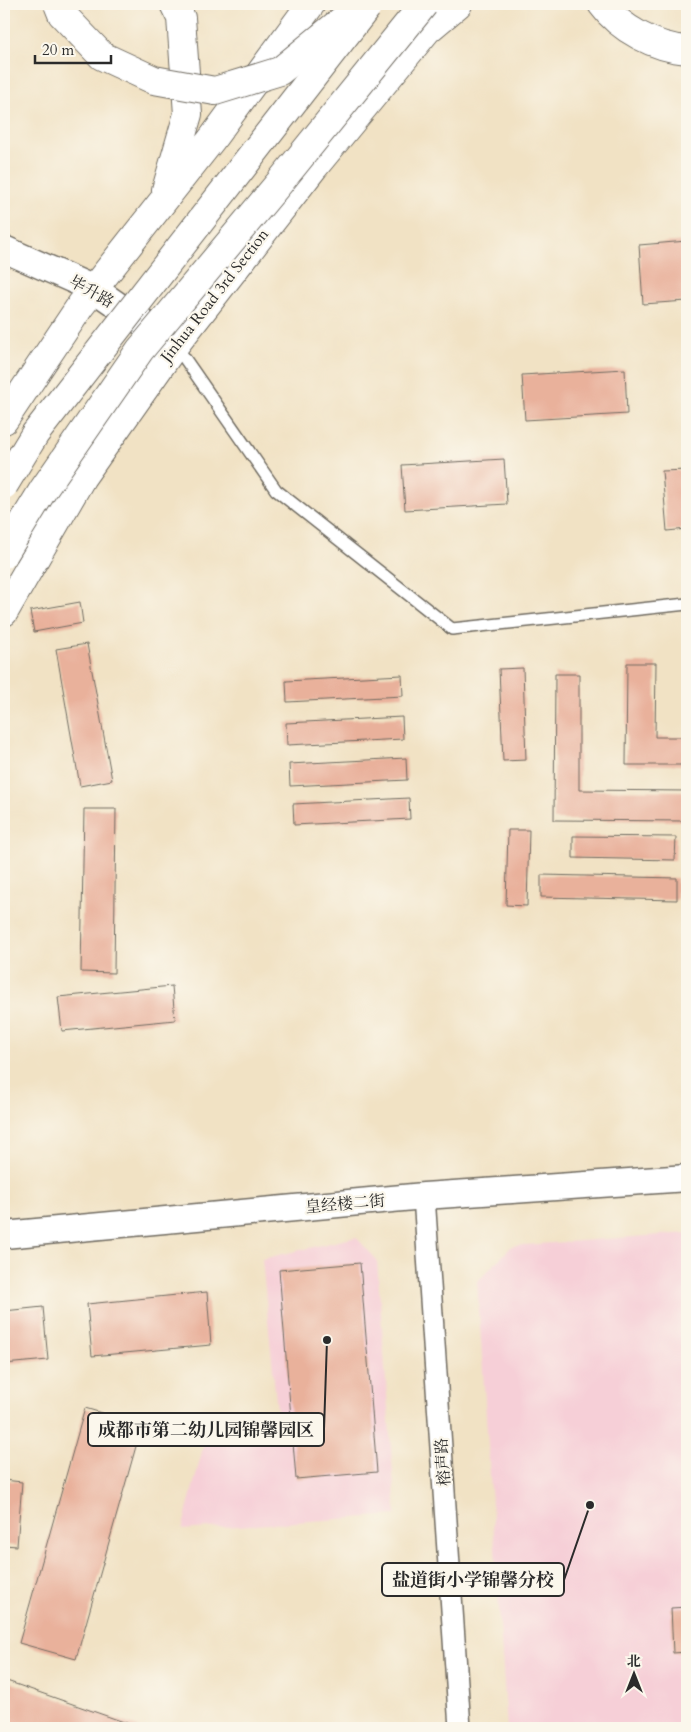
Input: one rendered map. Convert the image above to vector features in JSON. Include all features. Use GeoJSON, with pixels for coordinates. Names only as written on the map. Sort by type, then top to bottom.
{"type":"FeatureCollection","features":[{"type":"Feature","properties":{"kind":"main road"},"geometry":{"type":"LineString","coordinates":[[58,4],[62,14],[102,56],[154,80],[215,91],[280,72],[362,4]]}},
{"type":"Feature","properties":{"kind":"main road"},"geometry":{"type":"LineString","coordinates":[[163,203],[188,114],[181,18],[174,4]]}},
{"type":"Feature","properties":{"kind":"main road"},"geometry":{"type":"LineString","coordinates":[[4,420],[94,289],[212,139],[311,4]]}},
{"type":"Feature","properties":{"kind":"main road"},"geometry":{"type":"LineString","coordinates":[[4,485],[36,434],[370,4]]}},
{"type":"Feature","properties":{"kind":"main road"},"geometry":{"type":"LineString","coordinates":[[4,554],[43,490],[140,350],[280,182],[424,4]]}},
{"type":"Feature","properties":{"kind":"main road","name":"Jinhua Road 3rd Section"},"geometry":{"type":"LineString","coordinates":[[4,612],[82,476],[174,345],[314,167],[427,30],[458,4]]}},
{"type":"Feature","properties":{"kind":"main road"},"geometry":{"type":"LineString","coordinates":[[602,4],[608,12],[639,36],[680,50],[687,50]]}},
{"type":"Feature","properties":{"kind":"street","name":"毕升路"},"geometry":{"type":"LineString","coordinates":[[4,249],[94,289],[174,345]]}},
{"type":"Feature","properties":{"kind":"street","name":"皇经楼二街"},"geometry":{"type":"LineString","coordinates":[[4,1235],[424,1196],[687,1178]]}},
{"type":"Feature","properties":{"kind":"street","name":"榕声路"},"geometry":{"type":"LineString","coordinates":[[424,1196],[460,1728]]}},
{"type":"Feature","properties":{"kind":"lane"},"geometry":{"type":"LineString","coordinates":[[174,345],[276,490],[452,629],[687,604]]}},
{"type":"Feature","properties":{"kind":"shaded area"},"geometry":{"type":"Polygon","coordinates":[[[687,1233],[687,1728],[507,1728],[477,1282],[512,1246],[687,1233]]]}},
{"type":"Feature","properties":{"kind":"shaded area"},"geometry":{"type":"Polygon","coordinates":[[[356,1237],[377,1260],[396,1515],[182,1530],[208,1428],[278,1421],[262,1259],[356,1237]]]}},
{"type":"Feature","properties":{"kind":"building"},"geometry":{"type":"Polygon","coordinates":[[[687,241],[687,301],[643,304],[639,245],[687,241]]]}},
{"type":"Feature","properties":{"kind":"building"},"geometry":{"type":"Polygon","coordinates":[[[625,369],[627,414],[525,420],[522,375],[625,369]]]}},
{"type":"Feature","properties":{"kind":"building"},"geometry":{"type":"Polygon","coordinates":[[[504,459],[507,504],[405,510],[402,465],[504,459]]]}},
{"type":"Feature","properties":{"kind":"building"},"geometry":{"type":"Polygon","coordinates":[[[687,470],[687,529],[667,531],[662,471],[687,470]]]}},
{"type":"Feature","properties":{"kind":"building"},"geometry":{"type":"Polygon","coordinates":[[[80,602],[83,623],[34,632],[30,611],[80,602]]]}},
{"type":"Feature","properties":{"kind":"building"},"geometry":{"type":"Polygon","coordinates":[[[87,644],[112,780],[80,786],[56,649],[87,644]]]}},
{"type":"Feature","properties":{"kind":"building"},"geometry":{"type":"Polygon","coordinates":[[[627,663],[656,663],[655,737],[687,737],[687,765],[626,765],[627,663]]]}},
{"type":"Feature","properties":{"kind":"building"},"geometry":{"type":"Polygon","coordinates":[[[523,668],[526,760],[503,761],[499,669],[523,668]]]}},
{"type":"Feature","properties":{"kind":"building"},"geometry":{"type":"Polygon","coordinates":[[[555,674],[579,674],[579,790],[687,791],[687,821],[554,820],[555,674]]]}},
{"type":"Feature","properties":{"kind":"building"},"geometry":{"type":"Polygon","coordinates":[[[402,675],[403,696],[287,702],[286,681],[402,675]]]}},
{"type":"Feature","properties":{"kind":"building"},"geometry":{"type":"Polygon","coordinates":[[[402,717],[403,739],[287,745],[286,723],[402,717]]]}},
{"type":"Feature","properties":{"kind":"building"},"geometry":{"type":"Polygon","coordinates":[[[406,758],[407,780],[290,786],[289,764],[406,758]]]}},
{"type":"Feature","properties":{"kind":"building"},"geometry":{"type":"Polygon","coordinates":[[[409,798],[410,819],[294,825],[293,804],[409,798]]]}},
{"type":"Feature","properties":{"kind":"building"},"geometry":{"type":"Polygon","coordinates":[[[84,809],[116,809],[114,973],[81,972],[84,809]]]}},
{"type":"Feature","properties":{"kind":"building"},"geometry":{"type":"Polygon","coordinates":[[[508,830],[529,830],[527,906],[506,905],[508,830]]]}},
{"type":"Feature","properties":{"kind":"building"},"geometry":{"type":"Polygon","coordinates":[[[573,836],[676,837],[675,860],[573,858],[573,836]]]}},
{"type":"Feature","properties":{"kind":"building"},"geometry":{"type":"Polygon","coordinates":[[[541,875],[677,878],[677,900],[541,897],[541,875]]]}},
{"type":"Feature","properties":{"kind":"building"},"geometry":{"type":"Polygon","coordinates":[[[172,986],[175,1020],[62,1031],[58,997],[172,986]]]}},
{"type":"Feature","properties":{"kind":"building"},"geometry":{"type":"Polygon","coordinates":[[[360,1263],[377,1472],[296,1479],[279,1270],[360,1263]]]}},
{"type":"Feature","properties":{"kind":"building"},"geometry":{"type":"Polygon","coordinates":[[[207,1292],[211,1345],[92,1356],[87,1304],[207,1292]]]}},
{"type":"Feature","properties":{"kind":"building"},"geometry":{"type":"Polygon","coordinates":[[[43,1307],[48,1360],[4,1364],[4,1311],[43,1307]]]}},
{"type":"Feature","properties":{"kind":"building"},"geometry":{"type":"Polygon","coordinates":[[[85,1408],[142,1425],[76,1659],[19,1643],[85,1408]]]}},
{"type":"Feature","properties":{"kind":"building"},"geometry":{"type":"Polygon","coordinates":[[[4,1480],[22,1482],[17,1546],[4,1545],[4,1480]]]}},
{"type":"Feature","properties":{"kind":"building"},"geometry":{"type":"Polygon","coordinates":[[[687,1607],[687,1652],[673,1653],[671,1608],[687,1607]]]}},
{"type":"Feature","properties":{"kind":"building"},"geometry":{"type":"Polygon","coordinates":[[[4,1680],[141,1728],[4,1728],[4,1680]]]}},
{"type":"Feature","properties":{"kind":"place","name":"成都市第二幼儿园锦馨园区"},"geometry":{"type":"Point","coordinates":[327,1340]}},
{"type":"Feature","properties":{"kind":"place","name":"盐道街小学锦馨分校"},"geometry":{"type":"Point","coordinates":[590,1505]}}]}
